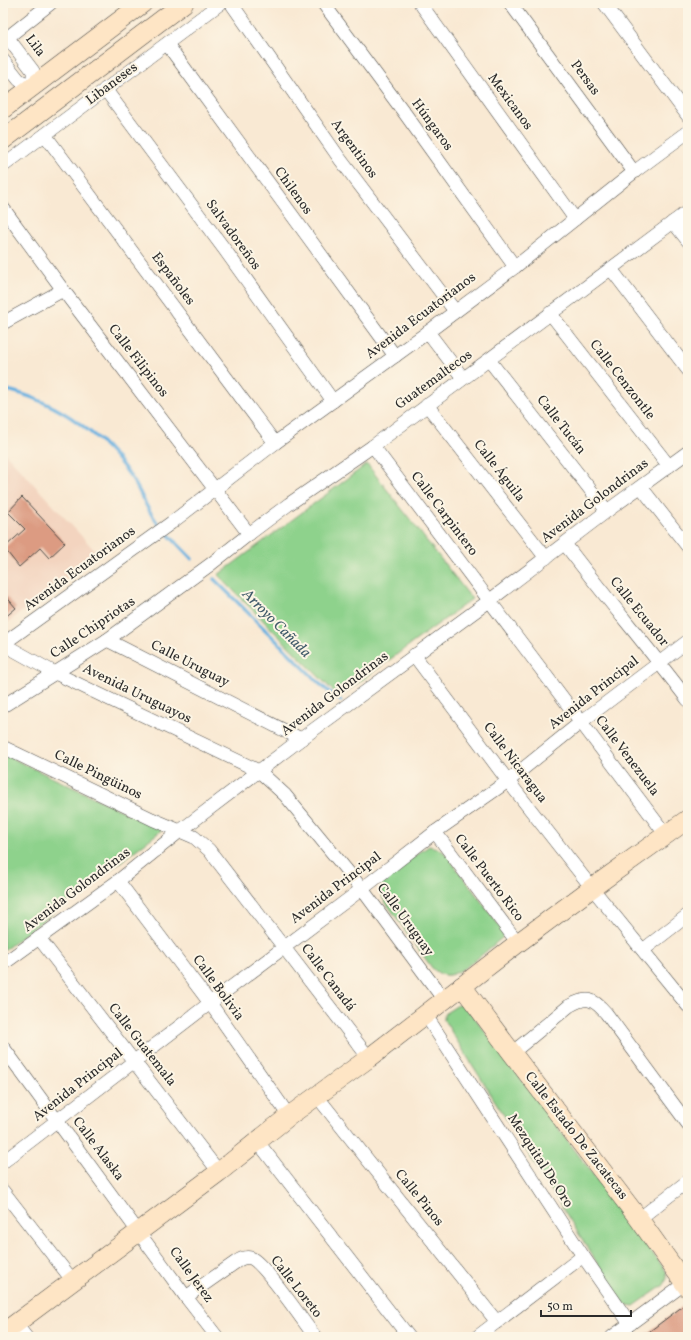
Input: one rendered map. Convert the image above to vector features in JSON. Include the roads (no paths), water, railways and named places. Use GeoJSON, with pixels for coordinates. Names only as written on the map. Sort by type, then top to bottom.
{"type":"FeatureCollection","features":[{"type":"Feature","properties":{"kind":"main road"},"geometry":{"type":"LineString","coordinates":[[3,109],[143,3]]}},
{"type":"Feature","properties":{"kind":"main road","name":"Libaneses"},"geometry":{"type":"LineString","coordinates":[[3,140],[184,3]]}},
{"type":"Feature","properties":{"kind":"main road"},"geometry":{"type":"LineString","coordinates":[[34,87],[38,91],[42,91],[75,66],[87,64],[97,68]]}},
{"type":"Feature","properties":{"kind":"main road"},"geometry":{"type":"LineString","coordinates":[[3,122],[32,100],[34,96],[34,87]]}},
{"type":"Feature","properties":{"kind":"main road"},"geometry":{"type":"LineString","coordinates":[[15,1331],[72,1281],[219,1172],[316,1095],[369,1058],[518,943],[688,819]]}},
{"type":"Feature","properties":{"kind":"main road","name":"Calle Estado De Zacatecas"},"geometry":{"type":"LineString","coordinates":[[462,986],[640,1219],[687,1284]]}},
{"type":"Feature","properties":{"kind":"street"},"geometry":{"type":"LineString","coordinates":[[5,38],[51,3]]}},
{"type":"Feature","properties":{"kind":"street","name":"Libaneses"},"geometry":{"type":"LineString","coordinates":[[3,166],[221,3]]}},
{"type":"Feature","properties":{"kind":"street","name":"Argentinos"},"geometry":{"type":"LineString","coordinates":[[231,3],[340,159],[455,311]]}},
{"type":"Feature","properties":{"kind":"street","name":"Húngaros"},"geometry":{"type":"LineString","coordinates":[[323,3],[406,115],[515,267]]}},
{"type":"Feature","properties":{"kind":"street","name":"Mexicanos"},"geometry":{"type":"LineString","coordinates":[[420,3],[575,219]]}},
{"type":"Feature","properties":{"kind":"street","name":"Persas"},"geometry":{"type":"LineString","coordinates":[[510,3],[634,172]]}},
{"type":"Feature","properties":{"kind":"street"},"geometry":{"type":"LineString","coordinates":[[604,3],[688,116]]}},
{"type":"Feature","properties":{"kind":"street","name":"Lila"},"geometry":{"type":"LineString","coordinates":[[5,38],[33,71],[34,87]]}},
{"type":"Feature","properties":{"kind":"street","name":"Chilenos"},"geometry":{"type":"LineString","coordinates":[[166,44],[395,356]]}},
{"type":"Feature","properties":{"kind":"street"},"geometry":{"type":"LineString","coordinates":[[3,60],[19,80],[34,87]]}},
{"type":"Feature","properties":{"kind":"street","name":"Salvadoreños"},"geometry":{"type":"LineString","coordinates":[[105,89],[225,250],[333,401]]}},
{"type":"Feature","properties":{"kind":"street","name":"Avenida Ecuatorianos"},"geometry":{"type":"LineString","coordinates":[[3,644],[157,534],[276,443],[515,267],[634,172],[688,132]]}},
{"type":"Feature","properties":{"kind":"street","name":"Españoles"},"geometry":{"type":"LineString","coordinates":[[45,135],[276,443]]}},
{"type":"Feature","properties":{"kind":"street","name":"Calle Filipinos"},"geometry":{"type":"LineString","coordinates":[[3,208],[63,290],[249,534]]}},
{"type":"Feature","properties":{"kind":"street","name":"Guatemaltecos"},"geometry":{"type":"LineString","coordinates":[[198,574],[289,504],[372,446],[688,211]]}},
{"type":"Feature","properties":{"kind":"street"},"geometry":{"type":"LineString","coordinates":[[673,222],[688,241]]}},
{"type":"Feature","properties":{"kind":"street"},"geometry":{"type":"LineString","coordinates":[[612,268],[688,370]]}},
{"type":"Feature","properties":{"kind":"street"},"geometry":{"type":"LineString","coordinates":[[3,323],[63,290]]}},
{"type":"Feature","properties":{"kind":"street","name":"Calle Cenzontle"},"geometry":{"type":"LineString","coordinates":[[550,313],[669,466]]}},
{"type":"Feature","properties":{"kind":"street"},"geometry":{"type":"LineString","coordinates":[[428,332],[463,378]]}},
{"type":"Feature","properties":{"kind":"street","name":"Calle Tucán"},"geometry":{"type":"LineString","coordinates":[[489,360],[607,511]]}},
{"type":"Feature","properties":{"kind":"street","name":"Calle Águila"},"geometry":{"type":"LineString","coordinates":[[427,405],[546,558]]}},
{"type":"Feature","properties":{"kind":"street","name":"Calle Carpintero"},"geometry":{"type":"LineString","coordinates":[[372,446],[489,601]]}},
{"type":"Feature","properties":{"kind":"street","name":"Avenida Golondrinas"},"geometry":{"type":"LineString","coordinates":[[3,964],[118,881],[180,831],[301,739],[688,452]]}},
{"type":"Feature","properties":{"kind":"street"},"geometry":{"type":"LineString","coordinates":[[641,487],[688,547]]}},
{"type":"Feature","properties":{"kind":"street","name":"Calle Ecuador"},"geometry":{"type":"LineString","coordinates":[[564,544],[610,603],[660,662],[688,700]]}},
{"type":"Feature","properties":{"kind":"street","name":"Calle Chipriotas"},"geometry":{"type":"LineString","coordinates":[[3,706],[107,640],[198,574]]}},
{"type":"Feature","properties":{"kind":"street","name":"Calle Venezuela"},"geometry":{"type":"LineString","coordinates":[[489,601],[666,835]]}},
{"type":"Feature","properties":{"kind":"street","name":"Calle Uruguay"},"geometry":{"type":"LineString","coordinates":[[107,640],[301,739]]}},
{"type":"Feature","properties":{"kind":"street","name":"Avenida Principal"},"geometry":{"type":"LineString","coordinates":[[3,1162],[435,832],[508,781],[581,722],[688,641]]}},
{"type":"Feature","properties":{"kind":"street","name":"Avenida Uruguayos"},"geometry":{"type":"LineString","coordinates":[[3,644],[55,673],[260,771]]}},
{"type":"Feature","properties":{"kind":"street","name":"Calle Nicaragua"},"geometry":{"type":"LineString","coordinates":[[414,656],[508,781],[592,888],[644,950],[688,1006]]}},
{"type":"Feature","properties":{"kind":"street","name":"Calle Pingüinos"},"geometry":{"type":"LineString","coordinates":[[3,747],[180,831]]}},
{"type":"Feature","properties":{"kind":"street","name":"Calle Uruguay"},"geometry":{"type":"LineString","coordinates":[[260,771],[285,795],[362,889],[444,1000]]}},
{"type":"Feature","properties":{"kind":"street","name":"Calle Canadá"},"geometry":{"type":"LineString","coordinates":[[180,831],[194,837],[209,850],[369,1058]]}},
{"type":"Feature","properties":{"kind":"street","name":"Calle Puerto Rico"},"geometry":{"type":"LineString","coordinates":[[435,832],[518,943]]}},
{"type":"Feature","properties":{"kind":"street","name":"Calle Bolivia"},"geometry":{"type":"LineString","coordinates":[[118,881],[210,1003],[289,1116]]}},
{"type":"Feature","properties":{"kind":"street"},"geometry":{"type":"LineString","coordinates":[[644,950],[688,915]]}},
{"type":"Feature","properties":{"kind":"street","name":"Calle Guatemala"},"geometry":{"type":"LineString","coordinates":[[39,938],[219,1172]]}},
{"type":"Feature","properties":{"kind":"street"},"geometry":{"type":"LineString","coordinates":[[512,1053],[569,1006],[578,1000],[588,999],[597,1003],[606,1013],[688,1124]]}},
{"type":"Feature","properties":{"kind":"street","name":"Mezquital De Oro"},"geometry":{"type":"LineString","coordinates":[[425,1014],[583,1256],[630,1324]]}},
{"type":"Feature","properties":{"kind":"street","name":"Calle Alaska"},"geometry":{"type":"LineString","coordinates":[[3,1047],[139,1232]]}},
{"type":"Feature","properties":{"kind":"street","name":"Calle Pinos"},"geometry":{"type":"LineString","coordinates":[[316,1095],[497,1322]]}},
{"type":"Feature","properties":{"kind":"street"},"geometry":{"type":"LineString","coordinates":[[258,1141],[409,1337]]}},
{"type":"Feature","properties":{"kind":"street"},"geometry":{"type":"LineString","coordinates":[[640,1219],[688,1181]]}},
{"type":"Feature","properties":{"kind":"street"},"geometry":{"type":"LineString","coordinates":[[3,1191],[72,1281]]}},
{"type":"Feature","properties":{"kind":"street","name":"Calle Jerez"},"geometry":{"type":"LineString","coordinates":[[139,1232],[217,1337]]}},
{"type":"Feature","properties":{"kind":"street"},"geometry":{"type":"LineString","coordinates":[[477,1337],[583,1256]]}},
{"type":"Feature","properties":{"kind":"street","name":"Calle Loreto"},"geometry":{"type":"LineString","coordinates":[[186,1297],[243,1257],[251,1258],[267,1272],[315,1337]]}},
{"type":"Feature","properties":{"kind":"street"},"geometry":{"type":"LineString","coordinates":[[612,1337],[687,1284]]}},
{"type":"Feature","properties":{"kind":"waterway","name":"Arroyo Cañada"},"geometry":{"type":"LineString","coordinates":[[3,389],[23,394],[42,402],[60,411],[93,434],[121,463],[161,527]]}},
{"type":"Feature","properties":{"kind":"waterway","name":"Arroyo Cañada"},"geometry":{"type":"LineString","coordinates":[[165,531],[192,559]]}},
{"type":"Feature","properties":{"kind":"waterway","name":"Arroyo Cañada"},"geometry":{"type":"LineString","coordinates":[[214,579],[322,686],[341,701]]}}]}
